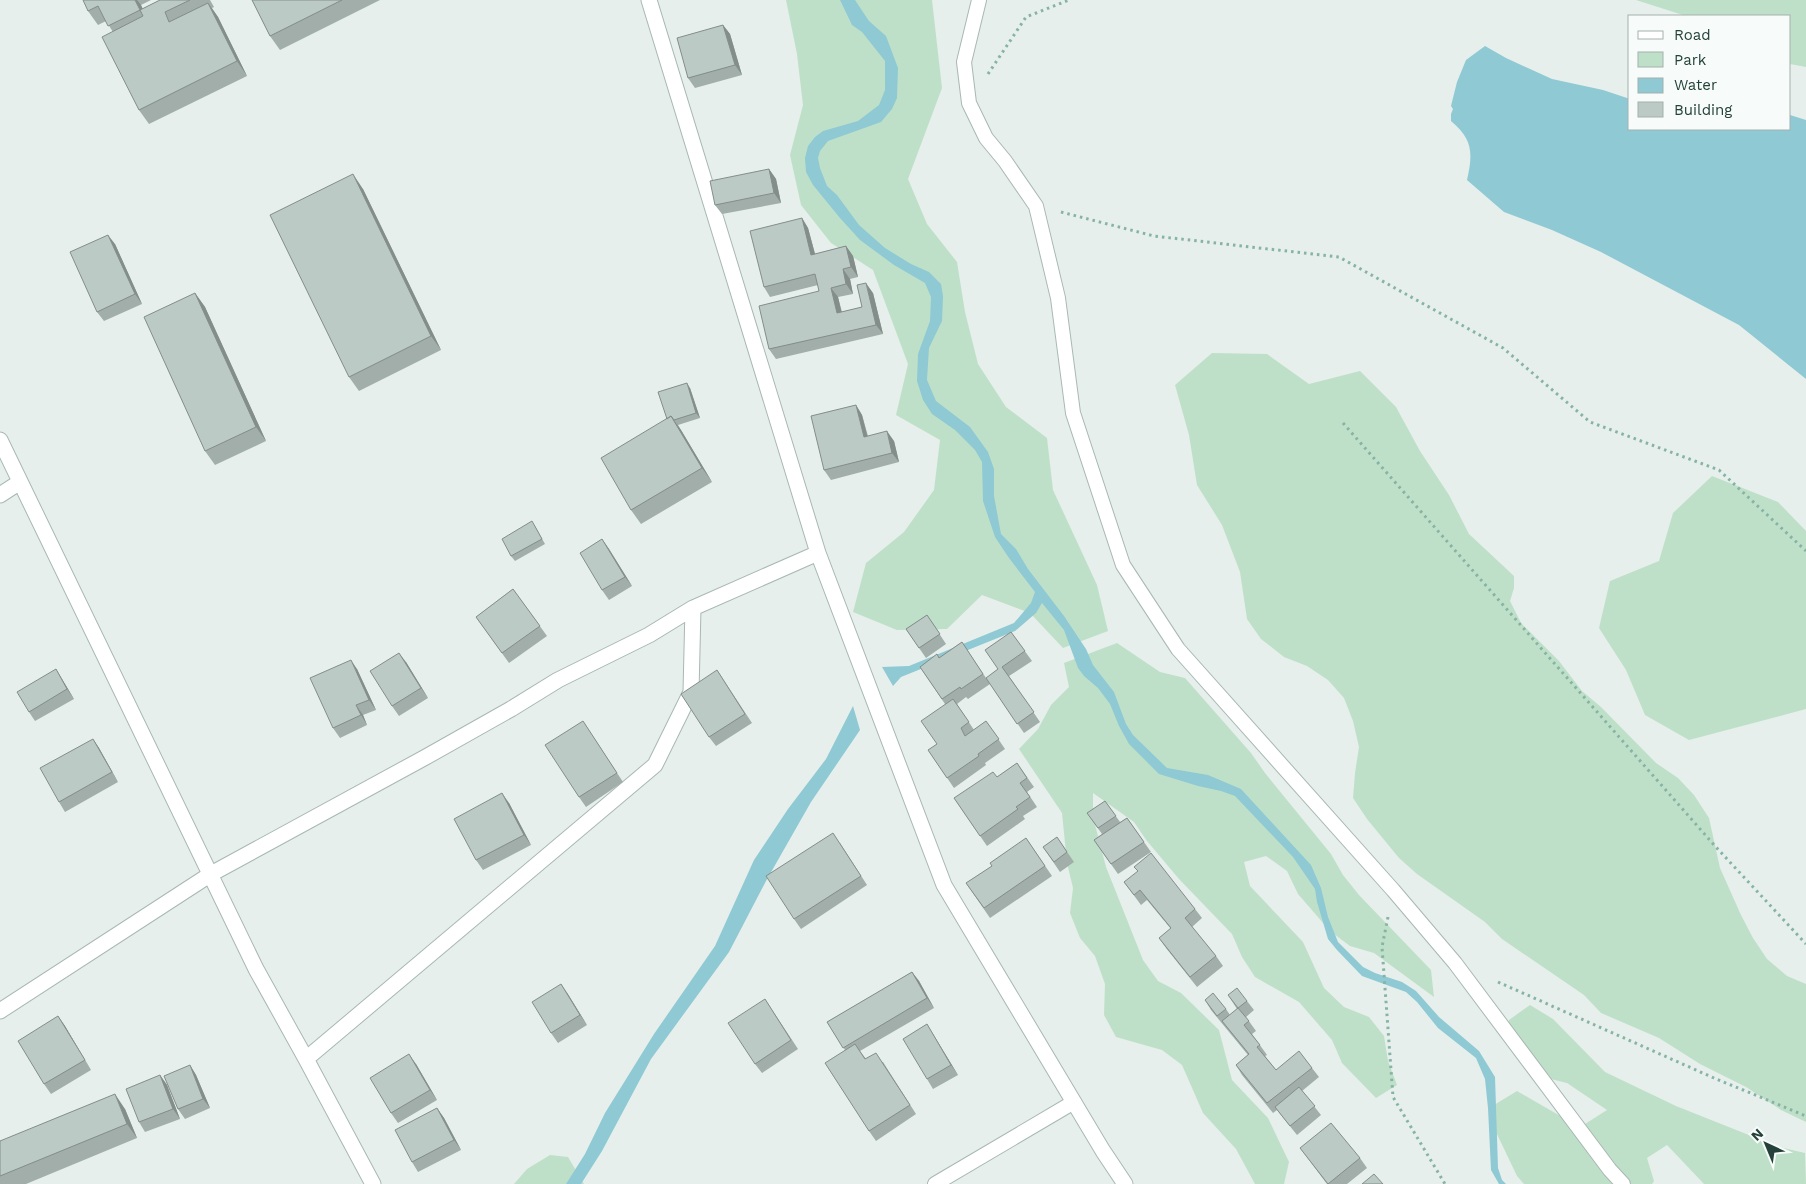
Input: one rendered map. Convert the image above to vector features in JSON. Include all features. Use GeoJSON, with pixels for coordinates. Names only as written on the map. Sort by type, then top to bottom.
{"type":"FeatureCollection","features":[{"type":"Feature","properties":{"kind":"street"},"geometry":{"type":"LineString","coordinates":[[649,0],[818,553],[944,885],[1103,1151],[1126,1184]]}},
{"type":"Feature","properties":{"kind":"street"},"geometry":{"type":"LineString","coordinates":[[0,440],[256,970],[373,1184]]}},
{"type":"Feature","properties":{"kind":"street"},"geometry":{"type":"LineString","coordinates":[[0,495],[20,482]]}},
{"type":"Feature","properties":{"kind":"street"},"geometry":{"type":"LineString","coordinates":[[0,1011],[211,874],[424,758],[558,680],[649,635],[693,608],[818,553]]}},
{"type":"Feature","properties":{"kind":"street"},"geometry":{"type":"LineString","coordinates":[[306,1059],[655,765],[691,692],[693,608]]}},
{"type":"Feature","properties":{"kind":"lane"},"geometry":{"type":"LineString","coordinates":[[979,0],[964,62],[969,102],[986,138],[1006,162],[1036,206],[1058,298],[1073,413],[1123,565],[1178,650],[1393,890],[1454,963],[1610,1170],[1623,1184]]}},
{"type":"Feature","properties":{"kind":"lane"},"geometry":{"type":"LineString","coordinates":[[935,1184],[1074,1102]]}},
{"type":"Feature","properties":{"kind":"path"},"geometry":{"type":"LineString","coordinates":[[969,102],[1026,17],[1069,0]]}},
{"type":"Feature","properties":{"kind":"path"},"geometry":{"type":"LineString","coordinates":[[1036,206],[1154,236],[1338,257],[1503,348],[1590,422],[1719,470],[1806,551]]}},
{"type":"Feature","properties":{"kind":"path"},"geometry":{"type":"LineString","coordinates":[[1343,423],[1715,846],[1806,944]]}},
{"type":"Feature","properties":{"kind":"path"},"geometry":{"type":"LineString","coordinates":[[1393,890],[1382,947],[1394,1097],[1445,1184]]}},
{"type":"Feature","properties":{"kind":"path"},"geometry":{"type":"LineString","coordinates":[[1490,979],[1714,1078],[1806,1116]]}},
{"type":"Feature","properties":{"kind":"green space"},"geometry":{"type":"Polygon","coordinates":[[[786,0],[932,0],[942,88],[908,179],[927,224],[957,262],[965,312],[978,364],[1006,407],[1047,438],[1053,490],[1097,585],[1108,631],[1063,648],[1030,613],[982,595],[947,629],[897,630],[853,612],[866,563],[904,532],[934,490],[940,440],[896,415],[908,364],[873,270],[831,243],[801,205],[790,155],[803,105],[797,54],[786,0]]]}},
{"type":"Feature","properties":{"kind":"green space"},"geometry":{"type":"Polygon","coordinates":[[[1636,0],[1806,0],[1806,67],[1791,64],[1791,15],[1683,15],[1636,0]]]}},
{"type":"Feature","properties":{"kind":"green space"},"geometry":{"type":"Polygon","coordinates":[[[1212,353],[1267,354],[1309,384],[1360,371],[1396,407],[1420,451],[1449,495],[1469,534],[1514,576],[1514,588],[1510,601],[1521,623],[1559,661],[1582,691],[1601,707],[1656,763],[1678,778],[1694,795],[1709,818],[1720,868],[1753,938],[1767,959],[1787,976],[1806,984],[1806,1122],[1781,1110],[1746,1087],[1700,1064],[1659,1038],[1601,1013],[1584,995],[1502,939],[1485,922],[1417,874],[1399,858],[1367,819],[1353,798],[1359,747],[1353,721],[1344,698],[1328,680],[1307,666],[1284,657],[1261,639],[1247,619],[1240,572],[1222,525],[1197,485],[1189,435],[1175,385],[1212,353]]]}},
{"type":"Feature","properties":{"kind":"green space"},"geometry":{"type":"Polygon","coordinates":[[[1712,476],[1778,502],[1806,531],[1806,709],[1689,740],[1645,715],[1626,670],[1599,628],[1610,581],[1659,561],[1673,513],[1712,476]]]}},
{"type":"Feature","properties":{"kind":"green space"},"geometry":{"type":"Polygon","coordinates":[[[1117,643],[1160,672],[1185,678],[1251,753],[1331,854],[1343,875],[1359,895],[1431,970],[1434,997],[1374,953],[1350,946],[1330,931],[1298,894],[1287,871],[1266,856],[1244,862],[1250,886],[1303,942],[1324,988],[1344,1007],[1369,1017],[1384,1036],[1388,1061],[1397,1085],[1376,1098],[1342,1063],[1332,1040],[1299,1002],[1255,977],[1242,957],[1232,934],[1179,879],[1147,841],[1134,822],[1093,793],[1093,817],[1106,867],[1143,960],[1158,981],[1181,993],[1219,1030],[1232,1080],[1268,1118],[1289,1162],[1284,1184],[1255,1184],[1236,1149],[1203,1113],[1182,1065],[1162,1050],[1116,1037],[1104,1015],[1105,984],[1095,956],[1080,938],[1070,913],[1073,888],[1067,863],[1062,813],[1019,749],[1038,729],[1051,705],[1069,687],[1064,663],[1117,643]]]}},
{"type":"Feature","properties":{"kind":"green space"},"geometry":{"type":"Polygon","coordinates":[[[1530,1005],[1553,1019],[1605,1072],[1676,1106],[1779,1147],[1805,1153],[1806,1184],[1704,1184],[1667,1145],[1647,1158],[1654,1181],[1652,1184],[1524,1184],[1517,1176],[1495,1130],[1494,1105],[1517,1091],[1562,1117],[1585,1124],[1607,1110],[1567,1083],[1543,1077],[1507,1045],[1509,1020],[1530,1005]]]}},
{"type":"Feature","properties":{"kind":"green space"},"geometry":{"type":"Polygon","coordinates":[[[550,1155],[568,1157],[584,1184],[514,1184],[527,1169],[550,1155]]]}},
{"type":"Feature","properties":{"kind":"water"},"geometry":{"type":"Polygon","coordinates":[[[840,0],[855,0],[869,21],[886,36],[898,68],[897,98],[892,109],[881,122],[828,141],[820,151],[818,158],[820,168],[827,186],[837,195],[859,225],[885,248],[911,264],[929,272],[941,284],[943,296],[942,321],[929,348],[927,380],[936,401],[970,427],[988,452],[994,469],[994,496],[1001,534],[1016,549],[1028,569],[1064,616],[1086,649],[1093,665],[1114,692],[1126,724],[1133,735],[1167,768],[1208,775],[1241,789],[1311,865],[1321,888],[1328,917],[1338,942],[1363,967],[1402,982],[1416,991],[1439,1017],[1479,1051],[1495,1077],[1498,1168],[1502,1180],[1506,1184],[1499,1184],[1491,1170],[1485,1079],[1476,1058],[1438,1028],[1417,1002],[1406,992],[1362,976],[1337,950],[1328,939],[1315,889],[1293,857],[1235,796],[1159,774],[1129,744],[1110,704],[1098,688],[1078,668],[1064,630],[1042,603],[1036,613],[1015,631],[901,677],[893,686],[882,667],[909,666],[1014,623],[1031,603],[1035,592],[995,537],[983,501],[982,462],[975,450],[955,430],[932,414],[923,400],[917,381],[918,354],[930,321],[931,297],[925,283],[894,265],[860,240],[813,185],[806,172],[805,158],[808,146],[815,137],[823,131],[858,121],[879,105],[885,90],[885,61],[862,32],[852,25],[840,0]]]}},
{"type":"Feature","properties":{"kind":"water"},"geometry":{"type":"Polygon","coordinates":[[[1485,46],[1552,79],[1603,90],[1628,98],[1628,130],[1791,130],[1791,115],[1806,120],[1806,379],[1739,325],[1601,252],[1552,230],[1504,212],[1467,180],[1470,148],[1464,134],[1451,121],[1453,109],[1451,106],[1457,82],[1466,60],[1485,46]]]}},
{"type":"Feature","properties":{"kind":"water"},"geometry":{"type":"Polygon","coordinates":[[[853,706],[860,730],[811,802],[766,881],[729,952],[651,1059],[602,1151],[581,1184],[566,1184],[585,1154],[605,1113],[654,1034],[715,946],[754,860],[788,809],[826,759],[853,706]]]}},
{"type":"Feature","properties":{"kind":"building"},"geometry":{"type":"Polygon","coordinates":[[[83,0],[135,0],[140,10],[108,26],[98,6],[88,11],[83,0]]]}},
{"type":"Feature","properties":{"kind":"building"},"geometry":{"type":"Polygon","coordinates":[[[160,0],[190,0],[165,12],[169,22],[208,3],[237,61],[139,110],[102,37],[143,16],[140,10],[160,0]]]}},
{"type":"Feature","properties":{"kind":"building"},"geometry":{"type":"Polygon","coordinates":[[[252,0],[342,0],[270,36],[252,0]]]}},
{"type":"Feature","properties":{"kind":"building"},"geometry":{"type":"Polygon","coordinates":[[[723,25],[735,65],[688,78],[677,38],[723,25]]]}},
{"type":"Feature","properties":{"kind":"building"},"geometry":{"type":"Polygon","coordinates":[[[769,169],[774,193],[715,205],[710,181],[769,169]]]}},
{"type":"Feature","properties":{"kind":"building"},"geometry":{"type":"Polygon","coordinates":[[[353,174],[431,336],[349,377],[270,215],[353,174]]]}},
{"type":"Feature","properties":{"kind":"building"},"geometry":{"type":"Polygon","coordinates":[[[802,218],[811,255],[846,246],[851,267],[843,269],[846,284],[831,288],[837,313],[862,307],[857,285],[866,283],[876,325],[769,349],[759,306],[819,291],[815,274],[764,287],[750,231],[802,218]]]}},
{"type":"Feature","properties":{"kind":"building"},"geometry":{"type":"Polygon","coordinates":[[[108,235],[135,294],[97,312],[70,252],[108,235]]]}},
{"type":"Feature","properties":{"kind":"building"},"geometry":{"type":"Polygon","coordinates":[[[195,293],[256,427],[205,451],[144,317],[195,293]]]}},
{"type":"Feature","properties":{"kind":"building"},"geometry":{"type":"Polygon","coordinates":[[[687,383],[696,413],[674,420],[671,416],[667,419],[658,392],[687,383]]]}},
{"type":"Feature","properties":{"kind":"building"},"geometry":{"type":"Polygon","coordinates":[[[856,405],[864,437],[887,431],[892,453],[824,470],[811,416],[856,405]]]}},
{"type":"Feature","properties":{"kind":"building"},"geometry":{"type":"Polygon","coordinates":[[[671,416],[702,468],[631,510],[601,458],[671,416]]]}},
{"type":"Feature","properties":{"kind":"building"},"geometry":{"type":"Polygon","coordinates":[[[532,521],[542,539],[511,556],[502,539],[532,521]]]}},
{"type":"Feature","properties":{"kind":"building"},"geometry":{"type":"Polygon","coordinates":[[[602,539],[625,577],[602,590],[580,553],[602,539]]]}},
{"type":"Feature","properties":{"kind":"building"},"geometry":{"type":"Polygon","coordinates":[[[513,589],[540,626],[502,653],[476,617],[513,589]]]}},
{"type":"Feature","properties":{"kind":"building"},"geometry":{"type":"Polygon","coordinates":[[[927,615],[940,634],[919,648],[906,629],[927,615]]]}},
{"type":"Feature","properties":{"kind":"building"},"geometry":{"type":"Polygon","coordinates":[[[1011,632],[1025,651],[1002,667],[1034,712],[1017,724],[986,678],[998,669],[985,650],[1011,632]]]}},
{"type":"Feature","properties":{"kind":"building"},"geometry":{"type":"Polygon","coordinates":[[[962,642],[983,674],[942,699],[920,667],[937,654],[939,658],[962,642]]]}},
{"type":"Feature","properties":{"kind":"building"},"geometry":{"type":"Polygon","coordinates":[[[399,653],[421,688],[392,706],[370,671],[399,653]]]}},
{"type":"Feature","properties":{"kind":"building"},"geometry":{"type":"Polygon","coordinates":[[[351,660],[369,700],[356,705],[361,715],[333,728],[310,678],[351,660]]]}},
{"type":"Feature","properties":{"kind":"building"},"geometry":{"type":"Polygon","coordinates":[[[56,669],[67,689],[29,712],[17,692],[56,669]]]}},
{"type":"Feature","properties":{"kind":"building"},"geometry":{"type":"Polygon","coordinates":[[[717,670],[745,714],[709,737],[681,694],[717,670]]]}},
{"type":"Feature","properties":{"kind":"building"},"geometry":{"type":"Polygon","coordinates":[[[953,699],[969,722],[961,728],[965,736],[986,721],[999,739],[978,754],[979,756],[947,778],[928,750],[937,744],[921,721],[953,699]]]}},
{"type":"Feature","properties":{"kind":"building"},"geometry":{"type":"Polygon","coordinates":[[[583,721],[617,773],[579,797],[545,745],[583,721]]]}},
{"type":"Feature","properties":{"kind":"building"},"geometry":{"type":"Polygon","coordinates":[[[93,739],[112,772],[59,802],[40,768],[93,739]]]}},
{"type":"Feature","properties":{"kind":"building"},"geometry":{"type":"Polygon","coordinates":[[[1017,763],[1027,778],[1020,783],[1030,797],[1016,807],[1018,809],[980,836],[954,798],[993,772],[997,777],[1017,763]]]}},
{"type":"Feature","properties":{"kind":"building"},"geometry":{"type":"Polygon","coordinates":[[[502,793],[524,835],[476,860],[454,819],[502,793]]]}},
{"type":"Feature","properties":{"kind":"building"},"geometry":{"type":"Polygon","coordinates":[[[1105,801],[1116,816],[1098,828],[1087,813],[1105,801]]]}},
{"type":"Feature","properties":{"kind":"building"},"geometry":{"type":"Polygon","coordinates":[[[1127,818],[1144,842],[1111,864],[1094,840],[1127,818]]]}},
{"type":"Feature","properties":{"kind":"building"},"geometry":{"type":"Polygon","coordinates":[[[833,833],[861,876],[794,919],[766,876],[833,833]]]}},
{"type":"Feature","properties":{"kind":"building"},"geometry":{"type":"Polygon","coordinates":[[[1057,837],[1067,852],[1054,862],[1043,847],[1057,837]]]}},
{"type":"Feature","properties":{"kind":"building"},"geometry":{"type":"Polygon","coordinates":[[[1026,838],[1045,866],[984,908],[966,883],[992,866],[990,863],[1026,838]]]}},
{"type":"Feature","properties":{"kind":"building"},"geometry":{"type":"Polygon","coordinates":[[[1151,853],[1195,909],[1185,918],[1216,956],[1190,977],[1159,938],[1171,928],[1140,890],[1134,895],[1124,882],[1138,871],[1134,867],[1151,853]]]}},
{"type":"Feature","properties":{"kind":"building"},"geometry":{"type":"Polygon","coordinates":[[[912,972],[927,998],[843,1048],[827,1022],[912,972]]]}},
{"type":"Feature","properties":{"kind":"building"},"geometry":{"type":"Polygon","coordinates":[[[561,984],[580,1015],[551,1033],[532,1002],[561,984]]]}},
{"type":"Feature","properties":{"kind":"building"},"geometry":{"type":"Polygon","coordinates":[[[1237,988],[1247,1001],[1238,1008],[1228,995],[1237,988]]]}},
{"type":"Feature","properties":{"kind":"building"},"geometry":{"type":"Polygon","coordinates":[[[1213,993],[1226,1009],[1217,1016],[1205,1000],[1213,993]]]}},
{"type":"Feature","properties":{"kind":"building"},"geometry":{"type":"Polygon","coordinates":[[[765,999],[791,1040],[755,1064],[728,1023],[765,999]]]}},
{"type":"Feature","properties":{"kind":"building"},"geometry":{"type":"Polygon","coordinates":[[[1238,1008],[1249,1021],[1244,1025],[1260,1045],[1257,1047],[1276,1070],[1299,1051],[1312,1068],[1267,1103],[1236,1065],[1249,1054],[1222,1021],[1238,1008]]]}},
{"type":"Feature","properties":{"kind":"building"},"geometry":{"type":"Polygon","coordinates":[[[58,1016],[85,1060],[44,1084],[18,1041],[58,1016]]]}},
{"type":"Feature","properties":{"kind":"building"},"geometry":{"type":"Polygon","coordinates":[[[927,1024],[951,1065],[927,1079],[903,1039],[927,1024]]]}},
{"type":"Feature","properties":{"kind":"building"},"geometry":{"type":"Polygon","coordinates":[[[855,1044],[865,1059],[876,1053],[910,1105],[869,1131],[825,1063],[855,1044]]]}},
{"type":"Feature","properties":{"kind":"building"},"geometry":{"type":"Polygon","coordinates":[[[409,1054],[430,1090],[391,1113],[370,1078],[409,1054]]]}},
{"type":"Feature","properties":{"kind":"building"},"geometry":{"type":"Polygon","coordinates":[[[190,1065],[203,1099],[178,1109],[164,1076],[190,1065]]]}},
{"type":"Feature","properties":{"kind":"building"},"geometry":{"type":"Polygon","coordinates":[[[160,1075],[173,1109],[139,1122],[126,1089],[160,1075]]]}},
{"type":"Feature","properties":{"kind":"building"},"geometry":{"type":"Polygon","coordinates":[[[1299,1087],[1315,1106],[1290,1126],[1275,1107],[1299,1087]]]}},
{"type":"Feature","properties":{"kind":"building"},"geometry":{"type":"Polygon","coordinates":[[[115,1094],[127,1124],[0,1176],[0,1141],[115,1094]]]}},
{"type":"Feature","properties":{"kind":"building"},"geometry":{"type":"Polygon","coordinates":[[[437,1108],[454,1140],[412,1162],[395,1130],[437,1108]]]}},
{"type":"Feature","properties":{"kind":"building"},"geometry":{"type":"Polygon","coordinates":[[[1331,1123],[1360,1158],[1328,1184],[1300,1148],[1331,1123]]]}},
{"type":"Feature","properties":{"kind":"building"},"geometry":{"type":"Polygon","coordinates":[[[1374,1174],[1383,1184],[1362,1184],[1374,1174]]]}}]}
